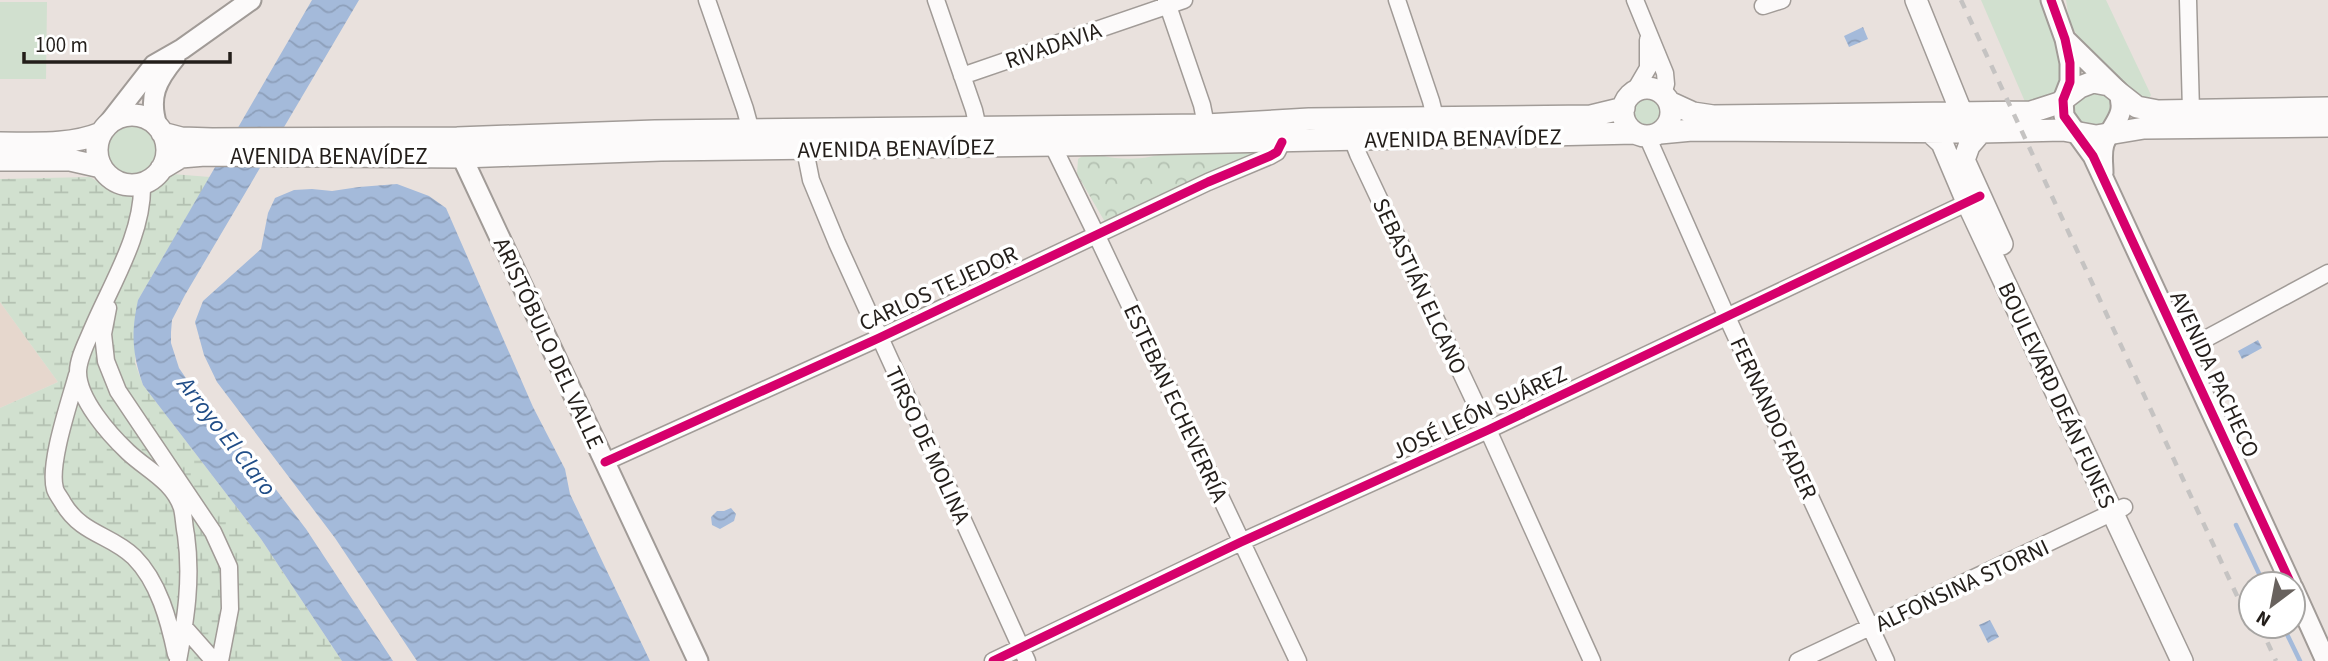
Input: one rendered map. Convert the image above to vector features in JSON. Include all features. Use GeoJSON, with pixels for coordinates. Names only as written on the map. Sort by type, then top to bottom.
{"type":"FeatureCollection","features":[{"type":"Feature","properties":{"kind":"main road"},"geometry":{"type":"LineString","coordinates":[[1916,0],[1962,114]]}},
{"type":"Feature","properties":{"kind":"main road"},"geometry":{"type":"LineString","coordinates":[[1666,98],[1671,116],[1668,123],[1647,134],[1625,121],[1629,100],[1644,89],[1651,89],[1693,113],[1713,116],[2031,112],[2047,108],[2063,100],[2080,86],[2093,82],[2109,85],[2137,107],[2146,110],[2328,108]]}},
{"type":"Feature","properties":{"kind":"main road","name":"AVENIDA BENAVÍDEZ"},"geometry":{"type":"LineString","coordinates":[[460,148],[655,131],[1206,125],[1309,119],[1591,116],[1629,100]]}},
{"type":"Feature","properties":{"kind":"main road"},"geometry":{"type":"LineString","coordinates":[[0,143],[80,141],[104,129],[117,118],[138,116],[149,120],[160,130],[166,145],[166,157],[161,169],[142,183],[131,185],[109,176],[101,167],[97,156],[97,144],[104,129]]}},
{"type":"Feature","properties":{"kind":"main road","name":"AVENIDA BENAVÍDEZ"},"geometry":{"type":"LineString","coordinates":[[160,130],[208,147],[805,150],[1353,141],[1647,134],[1692,130],[2030,130],[2077,131],[2096,136],[2144,128],[2328,126]]}},
{"type":"Feature","properties":{"kind":"main road","name":"BOULEVARD DEÁN FUNES"},"geometry":{"type":"LineString","coordinates":[[1930,132],[1942,144],[1974,199],[2118,510],[2182,661]]}},
{"type":"Feature","properties":{"kind":"main road","name":"BOULEVARD DEÁN FUNES"},"geometry":{"type":"LineString","coordinates":[[1974,199],[1964,160],[1969,146],[1981,132]]}},
{"type":"Feature","properties":{"kind":"main road","name":"AVENIDA BENAVÍDEZ"},"geometry":{"type":"LineString","coordinates":[[161,169],[181,157],[208,147]]}},
{"type":"Feature","properties":{"kind":"main road"},"geometry":{"type":"LineString","coordinates":[[0,160],[70,160],[101,167]]}},
{"type":"Feature","properties":{"kind":"main road","name":"BOULEVARD DEÁN FUNES"},"geometry":{"type":"LineString","coordinates":[[2118,510],[2197,661]]}},
{"type":"Feature","properties":{"kind":"street"},"geometry":{"type":"LineString","coordinates":[[104,129],[154,65],[182,50],[251,0]]}},
{"type":"Feature","properties":{"kind":"street"},"geometry":{"type":"LineString","coordinates":[[707,0],[746,109],[751,131]]}},
{"type":"Feature","properties":{"kind":"street"},"geometry":{"type":"LineString","coordinates":[[936,0],[978,128]]}},
{"type":"Feature","properties":{"kind":"street"},"geometry":{"type":"LineString","coordinates":[[1396,0],[1432,101],[1435,117]]}},
{"type":"Feature","properties":{"kind":"street"},"geometry":{"type":"LineString","coordinates":[[1635,0],[1665,73],[1666,98]]}},
{"type":"Feature","properties":{"kind":"street"},"geometry":{"type":"LineString","coordinates":[[1763,6],[1782,0]]}},
{"type":"Feature","properties":{"kind":"street"},"geometry":{"type":"LineString","coordinates":[[2051,0],[2065,39],[2071,74],[2063,100],[2064,116],[2077,131]]}},
{"type":"Feature","properties":{"kind":"street"},"geometry":{"type":"LineString","coordinates":[[2188,0],[2190,111]]}},
{"type":"Feature","properties":{"kind":"street"},"geometry":{"type":"LineString","coordinates":[[1173,2],[1206,125]]}},
{"type":"Feature","properties":{"kind":"street","name":"RIVADAVIA"},"geometry":{"type":"LineString","coordinates":[[962,76],[1173,2]]}},
{"type":"Feature","properties":{"kind":"street"},"geometry":{"type":"LineString","coordinates":[[1629,100],[1648,68],[1646,31]]}},
{"type":"Feature","properties":{"kind":"street"},"geometry":{"type":"LineString","coordinates":[[2065,39],[2118,91],[2121,100],[2121,112],[2103,150],[2103,181]]}},
{"type":"Feature","properties":{"kind":"street"},"geometry":{"type":"LineString","coordinates":[[160,130],[152,111],[155,89],[160,77],[182,50]]}},
{"type":"Feature","properties":{"kind":"street","name":"AVENIDA PACHECO"},"geometry":{"type":"LineString","coordinates":[[2077,131],[2093,156],[2285,570]]}},
{"type":"Feature","properties":{"kind":"street","name":"FERNANDO FADER"},"geometry":{"type":"LineString","coordinates":[[1647,134],[1726,315],[1886,661]]}},
{"type":"Feature","properties":{"kind":"street","name":"SEBASTIÁN ELCANO"},"geometry":{"type":"LineString","coordinates":[[1353,141],[1592,661]]}},
{"type":"Feature","properties":{"kind":"street","name":"CARLOS TEJEDOR"},"geometry":{"type":"LineString","coordinates":[[605,462],[1270,156],[1277,152],[1282,142]]}},
{"type":"Feature","properties":{"kind":"street","name":"ESTEBAN ECHEVERRÍA"},"geometry":{"type":"LineString","coordinates":[[1053,146],[1298,661]]}},
{"type":"Feature","properties":{"kind":"street","name":"ARISTÓBULO DEL VALLE"},"geometry":{"type":"LineString","coordinates":[[460,148],[698,661]]}},
{"type":"Feature","properties":{"kind":"street","name":"TIRSO DE MOLINA"},"geometry":{"type":"LineString","coordinates":[[805,150],[811,180],[879,338],[1024,655]]}},
{"type":"Feature","properties":{"kind":"street"},"geometry":{"type":"LineString","coordinates":[[142,183],[143,198],[125,259],[82,354],[55,456],[55,489],[68,511],[87,530],[108,539],[134,558],[150,581],[169,620],[178,661]]}},
{"type":"Feature","properties":{"kind":"street","name":"JOSÉ LEÓN SUÁREZ"},"geometry":{"type":"LineString","coordinates":[[993,661],[1024,655],[1241,542],[1488,430],[1974,199]]}},
{"type":"Feature","properties":{"kind":"street"},"geometry":{"type":"LineString","coordinates":[[2183,351],[2328,273]]}},
{"type":"Feature","properties":{"kind":"street"},"geometry":{"type":"LineString","coordinates":[[112,285],[103,334],[106,361],[118,391],[213,532],[229,567],[230,609],[220,661]]}},
{"type":"Feature","properties":{"kind":"street"},"geometry":{"type":"LineString","coordinates":[[78,372],[82,393],[97,417],[128,453],[164,480],[182,508],[189,559],[187,611],[178,661]]}},
{"type":"Feature","properties":{"kind":"street","name":"ALFONSINA STORNI"},"geometry":{"type":"LineString","coordinates":[[1798,661],[2118,510]]}},
{"type":"Feature","properties":{"kind":"street","name":"AVENIDA PACHECO"},"geometry":{"type":"LineString","coordinates":[[2307,619],[2326,661]]}},
{"type":"Feature","properties":{"kind":"street"},"geometry":{"type":"LineString","coordinates":[[184,627],[214,661]]}},
{"type":"Feature","properties":{"kind":"shaded area"},"geometry":{"type":"Polygon","coordinates":[[[0,302],[58,382],[0,408],[0,302]]]}},
{"type":"Feature","properties":{"kind":"green space"},"geometry":{"type":"Polygon","coordinates":[[[1981,0],[2044,0],[2064,62],[2057,91],[2052,99],[2026,104],[1981,0]]]}},
{"type":"Feature","properties":{"kind":"green space"},"geometry":{"type":"Polygon","coordinates":[[[2066,0],[2106,0],[2151,95],[2148,100],[2118,81],[2088,50],[2073,28],[2066,0]]]}},
{"type":"Feature","properties":{"kind":"green space"},"geometry":{"type":"Polygon","coordinates":[[[0,2],[47,2],[46,79],[0,79],[0,2]]]}},
{"type":"Feature","properties":{"kind":"green space"},"geometry":{"type":"Polygon","coordinates":[[[2089,88],[2113,97],[2110,123],[2090,128],[2075,114],[2076,104],[2089,88]]]}},
{"type":"Feature","properties":{"kind":"green space"},"geometry":{"type":"Polygon","coordinates":[[[1646,92],[1660,97],[1665,111],[1660,125],[1646,130],[1632,125],[1627,111],[1632,97],[1646,92]]]}},
{"type":"Feature","properties":{"kind":"green space"},"geometry":{"type":"Polygon","coordinates":[[[132,122],[151,129],[158,148],[151,167],[132,174],[113,167],[106,148],[113,129],[132,122]]]}},
{"type":"Feature","properties":{"kind":"green space"},"geometry":{"type":"Polygon","coordinates":[[[1171,151],[1257,151],[1254,156],[1105,222],[1077,174],[1078,159],[1093,154],[1136,159],[1171,151]]]}},
{"type":"Feature","properties":{"kind":"green space"},"geometry":{"type":"Polygon","coordinates":[[[172,174],[210,177],[138,300],[135,363],[143,385],[261,539],[342,661],[0,661],[0,408],[58,382],[0,302],[0,179],[90,177],[127,195],[146,192],[172,174]]]}},
{"type":"Feature","properties":{"kind":"water","name":"Arroyo El Claro"},"geometry":{"type":"Polygon","coordinates":[[[312,0],[359,0],[185,295],[172,320],[171,343],[179,368],[194,390],[306,529],[393,661],[342,661],[261,539],[143,385],[135,353],[134,323],[138,300],[312,0]]]}},
{"type":"Feature","properties":{"kind":"water"},"geometry":{"type":"Polygon","coordinates":[[[1863,27],[1868,39],[1849,47],[1844,36],[1863,27]]]}},
{"type":"Feature","properties":{"kind":"water"},"geometry":{"type":"Polygon","coordinates":[[[397,184],[429,196],[446,208],[533,407],[565,469],[570,494],[650,661],[417,661],[335,538],[217,382],[204,355],[195,322],[203,301],[261,249],[268,213],[275,198],[294,190],[332,191],[397,184]]]}},
{"type":"Feature","properties":{"kind":"water"},"geometry":{"type":"Polygon","coordinates":[[[2258,340],[2262,348],[2242,359],[2238,351],[2258,340]]]}},
{"type":"Feature","properties":{"kind":"water"},"geometry":{"type":"Polygon","coordinates":[[[731,508],[736,514],[734,521],[720,529],[712,525],[711,517],[717,511],[731,508]]]}},
{"type":"Feature","properties":{"kind":"water"},"geometry":{"type":"Polygon","coordinates":[[[1990,620],[1999,637],[1988,643],[1979,625],[1990,620]]]}},
{"type":"Feature","properties":{"kind":"waterway"},"geometry":{"type":"LineString","coordinates":[[2236,525],[2257,570]]}},
{"type":"Feature","properties":{"kind":"waterway"},"geometry":{"type":"LineString","coordinates":[[2290,640],[2300,661]]}},
{"type":"Feature","properties":{"kind":"railway"},"geometry":{"type":"LineString","coordinates":[[1961,0],[2237,596]]}},
{"type":"Feature","properties":{"kind":"railway"},"geometry":{"type":"LineString","coordinates":[[2266,640],[2276,661]]}},
{"type":"Feature","properties":{"kind":"cycle path"},"geometry":{"type":"LineString","coordinates":[[2051,0],[2065,39],[2070,63],[2070,82],[2063,100],[2064,116],[2093,156],[2285,570]]}},
{"type":"Feature","properties":{"kind":"cycle path"},"geometry":{"type":"LineString","coordinates":[[605,462],[879,338],[1208,182],[1270,156],[1277,152],[1282,142]]}},
{"type":"Feature","properties":{"kind":"cycle path"},"geometry":{"type":"LineString","coordinates":[[993,661],[1980,196]]}}]}
